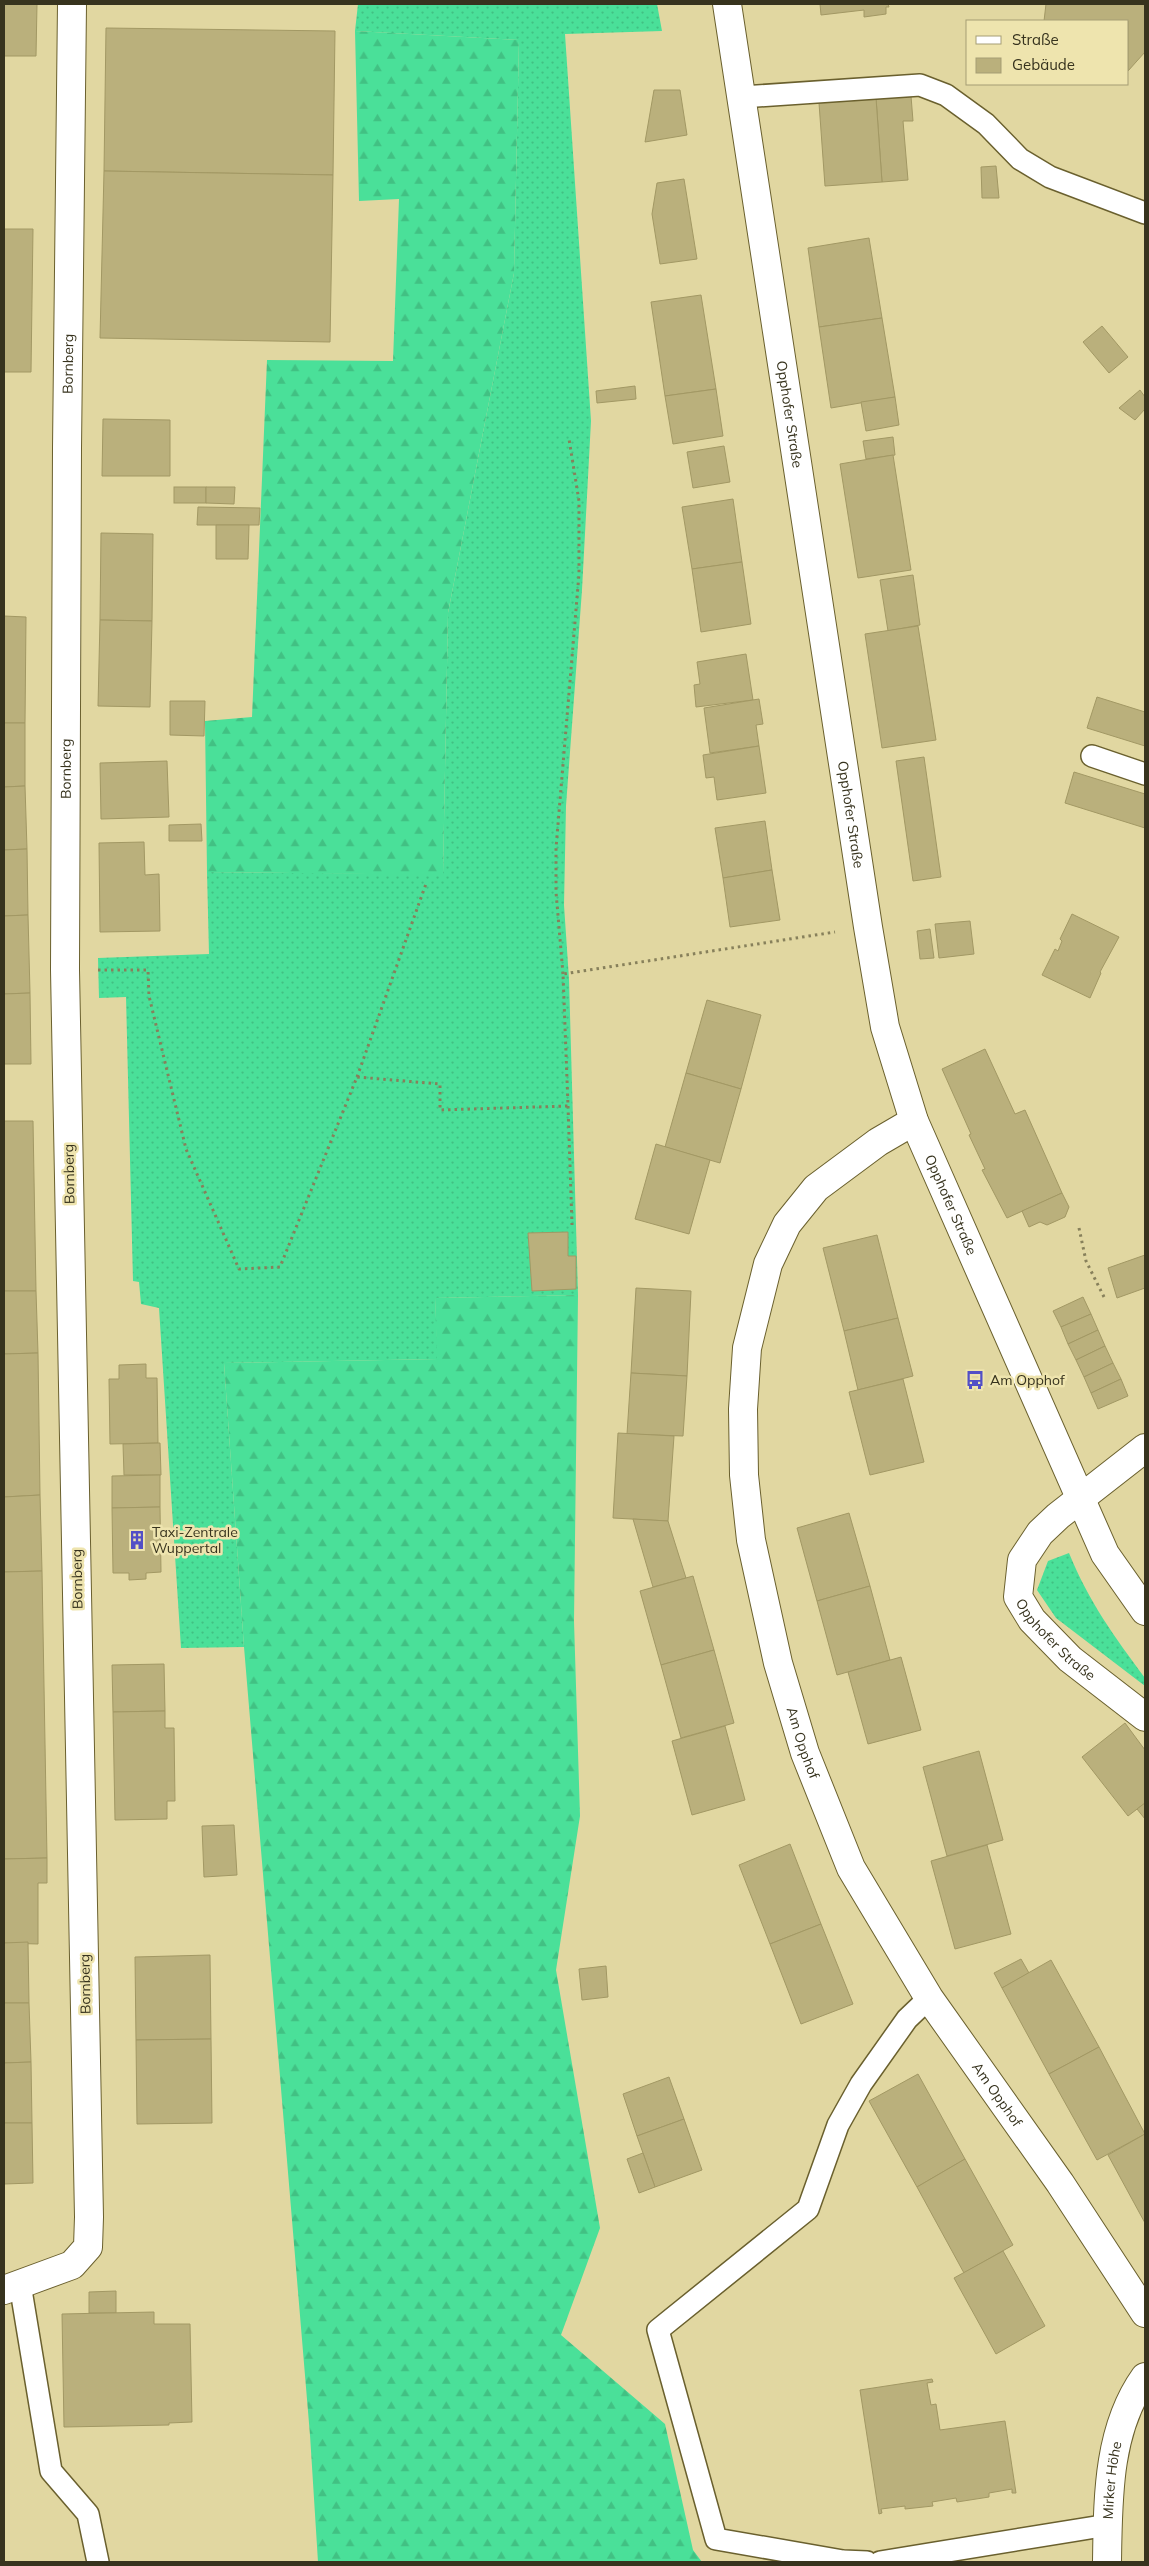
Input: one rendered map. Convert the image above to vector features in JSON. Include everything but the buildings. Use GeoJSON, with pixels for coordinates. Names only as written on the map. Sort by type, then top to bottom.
{"type":"FeatureCollection","features":[{"type":"Feature","properties":{"kind":"street","name":"Bornberg"},"geometry":{"type":"LineString","coordinates":[[12,2287],[72,2266],[88,2247],[89,2217],[65,970],[67,448],[72,4]]}},
{"type":"Feature","properties":{"kind":"street","name":"Opphofer Straße"},"geometry":{"type":"LineString","coordinates":[[727,4],[868,927],[885,1026],[914,1121],[1080,1499],[1105,1554],[1145,1611]]}},
{"type":"Feature","properties":{"kind":"street","name":"Am Opphof"},"geometry":{"type":"LineString","coordinates":[[914,1121],[878,1142],[816,1188],[787,1224],[768,1264],[747,1348],[743,1409],[744,1475],[751,1540],[778,1663],[805,1753],[850,1868],[929,1998],[1060,2183],[1145,2313]]}},
{"type":"Feature","properties":{"kind":"street"},"geometry":{"type":"LineString","coordinates":[[1080,1499],[1145,1448]]}},
{"type":"Feature","properties":{"kind":"street","name":"Opphofer Straße"},"geometry":{"type":"LineString","coordinates":[[1080,1499],[1040,1533],[1022,1560],[1018,1597],[1032,1620],[1070,1659],[1145,1717]]}},
{"type":"Feature","properties":{"kind":"street","name":"Mirker Höhe"},"geometry":{"type":"LineString","coordinates":[[1107,2562],[1111,2474],[1120,2429],[1138,2388]]}},
{"type":"Feature","properties":{"kind":"lane"},"geometry":{"type":"LineString","coordinates":[[742,97],[920,85],[946,95],[986,124],[1020,159],[1050,177],[1145,213]]}},
{"type":"Feature","properties":{"kind":"lane"},"geometry":{"type":"LineString","coordinates":[[1092,756],[1145,774]]}},
{"type":"Feature","properties":{"kind":"lane"},"geometry":{"type":"LineString","coordinates":[[867,2562],[843,2561],[716,2539],[658,2330],[808,2209],[838,2125],[861,2084],[907,2019],[929,1998]]}},
{"type":"Feature","properties":{"kind":"lane"},"geometry":{"type":"LineString","coordinates":[[12,2287],[51,2471],[88,2514],[98,2562]]}},
{"type":"Feature","properties":{"kind":"lane"},"geometry":{"type":"LineString","coordinates":[[880,2562],[1108,2526]]}},
{"type":"Feature","properties":{"kind":"path"},"geometry":{"type":"LineString","coordinates":[[569,439],[580,501],[579,574],[556,848],[556,892],[563,974],[572,1225]]}},
{"type":"Feature","properties":{"kind":"path"},"geometry":{"type":"LineString","coordinates":[[65,970],[148,970],[149,996],[186,1149],[239,1269],[280,1267],[357,1077],[427,882]]}},
{"type":"Feature","properties":{"kind":"path"},"geometry":{"type":"LineString","coordinates":[[563,974],[828,934]]}},
{"type":"Feature","properties":{"kind":"path"},"geometry":{"type":"LineString","coordinates":[[357,1077],[440,1084],[440,1110],[568,1106]]}},
{"type":"Feature","properties":{"kind":"path"},"geometry":{"type":"LineString","coordinates":[[1078,1228],[1086,1261],[1104,1297]]}},
{"type":"Feature","properties":{"kind":"green space"},"geometry":{"type":"Polygon","coordinates":[[[358,4],[657,4],[662,31],[565,34],[591,421],[582,590],[566,806],[564,905],[569,979],[578,1295],[435,1298],[438,1359],[224,1363],[244,1647],[181,1648],[159,1308],[141,1304],[139,1282],[133,1281],[126,997],[99,998],[98,958],[209,954],[207,872],[443,874],[448,613],[514,273],[519,40],[355,31],[358,4]]]}},
{"type":"Feature","properties":{"kind":"green space"},"geometry":{"type":"Polygon","coordinates":[[[355,31],[519,40],[514,273],[448,613],[443,875],[207,872],[205,721],[252,717],[267,360],[393,361],[399,199],[359,201],[355,31]]]}},
{"type":"Feature","properties":{"kind":"green space"},"geometry":{"type":"Polygon","coordinates":[[[578,1295],[574,1621],[580,1816],[556,1970],[600,2228],[561,2335],[665,2424],[693,2550],[702,2562],[318,2562],[310,2435],[244,1647],[224,1363],[437,1359],[435,1298],[578,1295]]]}},
{"type":"Feature","properties":{"kind":"green space"},"geometry":{"type":"Polygon","coordinates":[[[1069,1553],[1094,1603],[1145,1678],[1145,1686],[1056,1618],[1037,1590],[1048,1561],[1069,1553]]]}},
{"type":"Feature","properties":{"kind":"place","name":"Am Opphof"},"geometry":{"type":"Point","coordinates":[975,1380]}},
{"type":"Feature","properties":{"kind":"place","name":"Taxi-Zentrale Wuppertal"},"geometry":{"type":"Point","coordinates":[137,1540]}}]}
